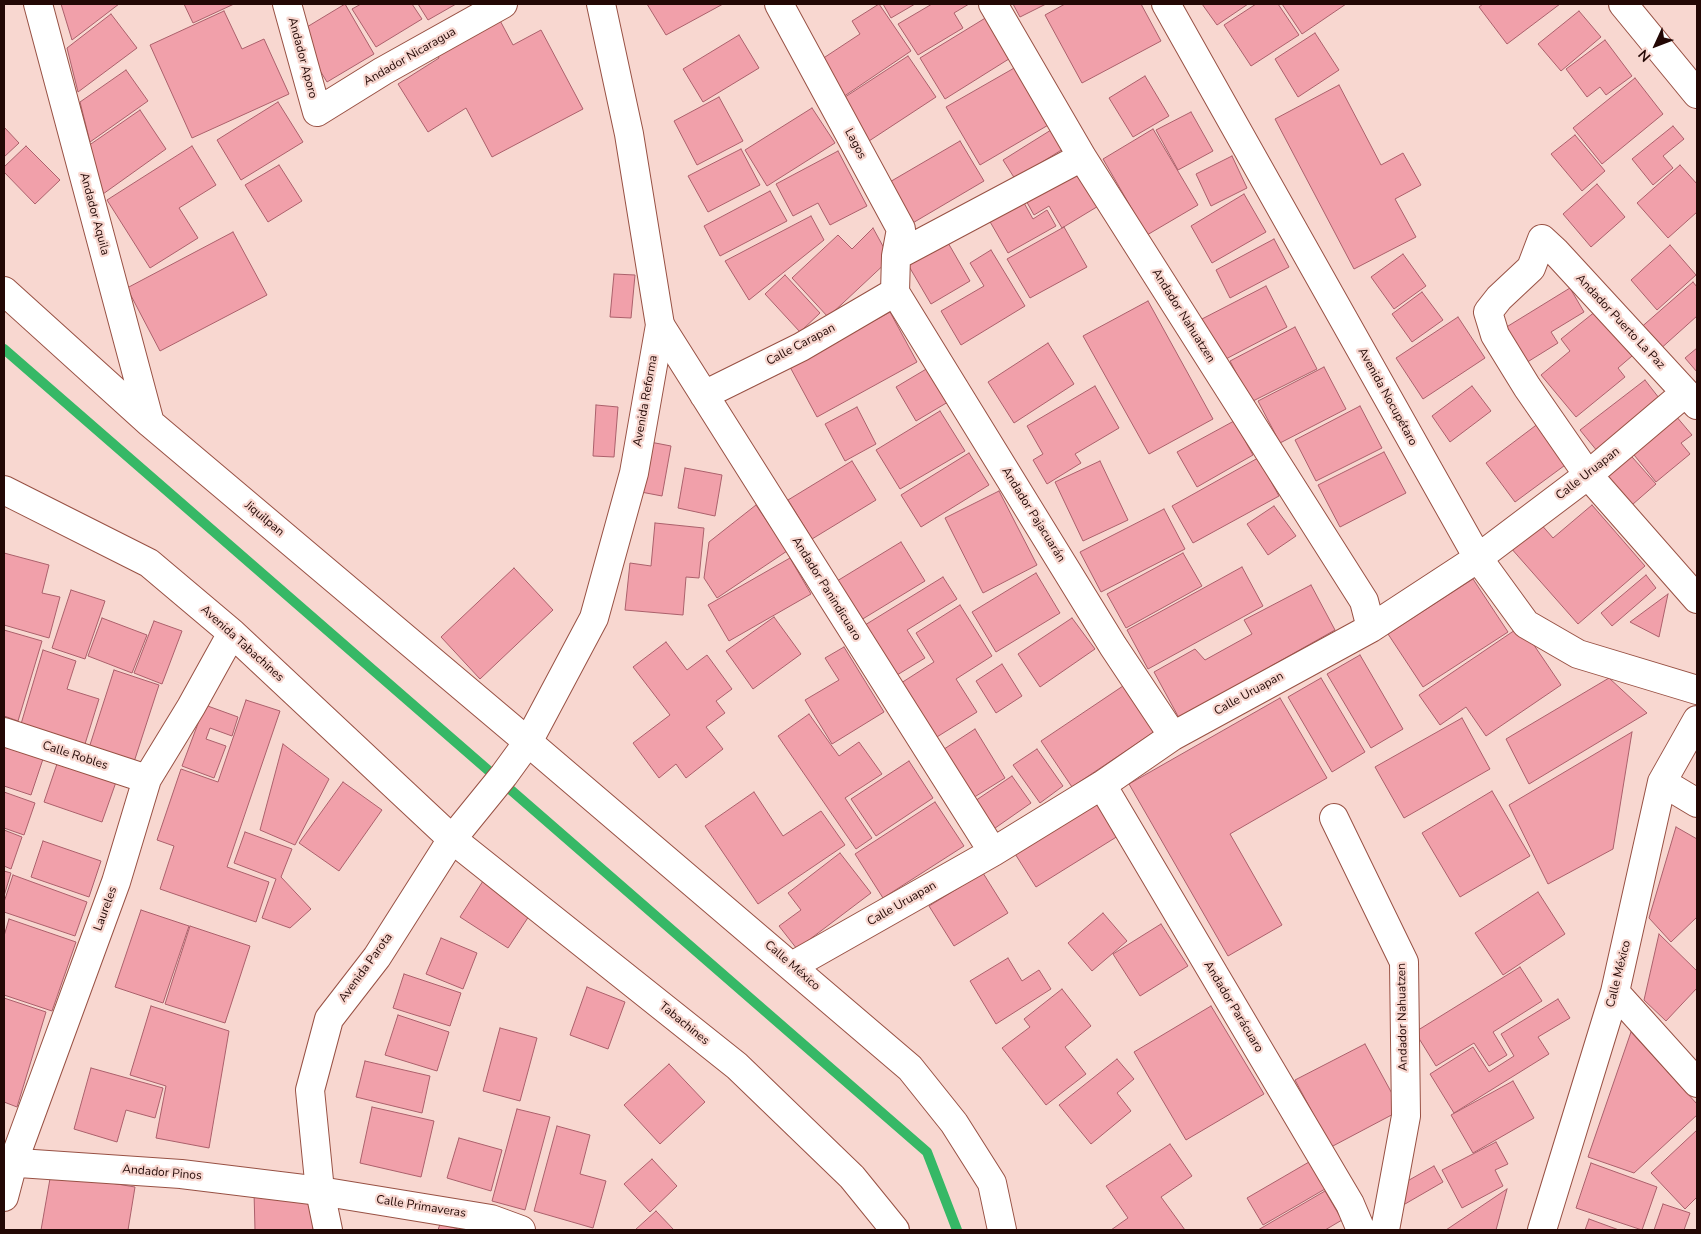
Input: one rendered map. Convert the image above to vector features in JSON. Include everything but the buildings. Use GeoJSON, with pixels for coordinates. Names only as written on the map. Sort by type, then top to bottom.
{"type":"FeatureCollection","features":[{"type":"Feature","properties":{"kind":"street","name":"Andador Aquila"},"geometry":{"type":"LineString","coordinates":[[38,4],[150,423]]}},
{"type":"Feature","properties":{"kind":"street","name":"Andador Aporo"},"geometry":{"type":"LineString","coordinates":[[287,4],[317,112]]}},
{"type":"Feature","properties":{"kind":"street","name":"Andador Nicaragua"},"geometry":{"type":"LineString","coordinates":[[317,112],[383,71],[503,4]]}},
{"type":"Feature","properties":{"kind":"street","name":"Avenida Reforma"},"geometry":{"type":"LineString","coordinates":[[504,775],[528,742],[594,618],[634,474],[660,325],[629,134],[601,4]]}},
{"type":"Feature","properties":{"kind":"street","name":"Lagos"},"geometry":{"type":"LineString","coordinates":[[779,4],[901,229],[896,256],[896,292]]}},
{"type":"Feature","properties":{"kind":"street","name":"Andador Nahuatzen"},"geometry":{"type":"LineString","coordinates":[[993,4],[1082,157],[1364,601],[1371,628]]}},
{"type":"Feature","properties":{"kind":"street","name":"Avenida Nocupétaro"},"geometry":{"type":"LineString","coordinates":[[1166,4],[1478,558],[1526,624],[1578,654],[1697,690]]}},
{"type":"Feature","properties":{"kind":"street"},"geometry":{"type":"LineString","coordinates":[[1623,4],[1697,94]]}},
{"type":"Feature","properties":{"kind":"street"},"geometry":{"type":"LineString","coordinates":[[896,256],[1082,157]]}},
{"type":"Feature","properties":{"kind":"street","name":"Andador Puerto La Paz"},"geometry":{"type":"LineString","coordinates":[[1588,475],[1527,387],[1495,335],[1488,312],[1499,298],[1531,268],[1542,239],[1691,399]]}},
{"type":"Feature","properties":{"kind":"street","name":"Jiquilpan"},"geometry":{"type":"LineString","coordinates":[[4,291],[150,423],[528,742]]}},
{"type":"Feature","properties":{"kind":"street","name":"Calle Carapan"},"geometry":{"type":"LineString","coordinates":[[704,395],[801,347],[896,292]]}},
{"type":"Feature","properties":{"kind":"street","name":"Andador Pajacuarán"},"geometry":{"type":"LineString","coordinates":[[896,292],[1113,646],[1173,736]]}},
{"type":"Feature","properties":{"kind":"street","name":"Andador Panindicuaro"},"geometry":{"type":"LineString","coordinates":[[660,325],[993,852]]}},
{"type":"Feature","properties":{"kind":"street","name":"Calle Uruapan"},"geometry":{"type":"LineString","coordinates":[[792,966],[993,852],[1102,785],[1173,736],[1371,628],[1478,558],[1691,399]]}},
{"type":"Feature","properties":{"kind":"street"},"geometry":{"type":"LineString","coordinates":[[1588,475],[1697,599]]}},
{"type":"Feature","properties":{"kind":"street","name":"Avenida Tabachines"},"geometry":{"type":"LineString","coordinates":[[4,490],[149,563],[232,633],[456,835]]}},
{"type":"Feature","properties":{"kind":"street","name":"Laureles"},"geometry":{"type":"LineString","coordinates":[[4,1197],[8,1162],[116,882],[146,779],[191,707],[232,633]]}},
{"type":"Feature","properties":{"kind":"street","name":"Calle México"},"geometry":{"type":"LineString","coordinates":[[1542,1230],[1615,992],[1662,782],[1697,720]]}},
{"type":"Feature","properties":{"kind":"street","name":"Calle Robles"},"geometry":{"type":"LineString","coordinates":[[4,732],[146,779]]}},
{"type":"Feature","properties":{"kind":"street","name":"Calle México"},"geometry":{"type":"LineString","coordinates":[[528,742],[910,1068],[948,1115],[992,1183],[1002,1230]]}},
{"type":"Feature","properties":{"kind":"street","name":"Avenida Parota"},"geometry":{"type":"LineString","coordinates":[[328,1230],[320,1191],[310,1090],[329,1019],[377,957],[456,835],[504,775]]}},
{"type":"Feature","properties":{"kind":"street"},"geometry":{"type":"LineString","coordinates":[[1662,782],[1697,803]]}},
{"type":"Feature","properties":{"kind":"street","name":"Andador Parácuaro"},"geometry":{"type":"LineString","coordinates":[[1102,785],[1350,1204],[1362,1230]]}},
{"type":"Feature","properties":{"kind":"street","name":"Andador Nahuatzen"},"geometry":{"type":"LineString","coordinates":[[1334,818],[1404,962],[1406,1116],[1386,1230]]}},
{"type":"Feature","properties":{"kind":"street","name":"Tabachines"},"geometry":{"type":"LineString","coordinates":[[456,835],[737,1066],[852,1177],[895,1230]]}},
{"type":"Feature","properties":{"kind":"street"},"geometry":{"type":"LineString","coordinates":[[1615,992],[1697,1083]]}},
{"type":"Feature","properties":{"kind":"street","name":"Andador Pinos"},"geometry":{"type":"LineString","coordinates":[[8,1162],[181,1174],[320,1191]]}},
{"type":"Feature","properties":{"kind":"street","name":"Calle Primaveras"},"geometry":{"type":"LineString","coordinates":[[320,1191],[491,1219],[522,1230]]}},
{"type":"Feature","properties":{"kind":"waterway"},"geometry":{"type":"LineString","coordinates":[[4,349],[927,1152],[957,1230]]}}]}
